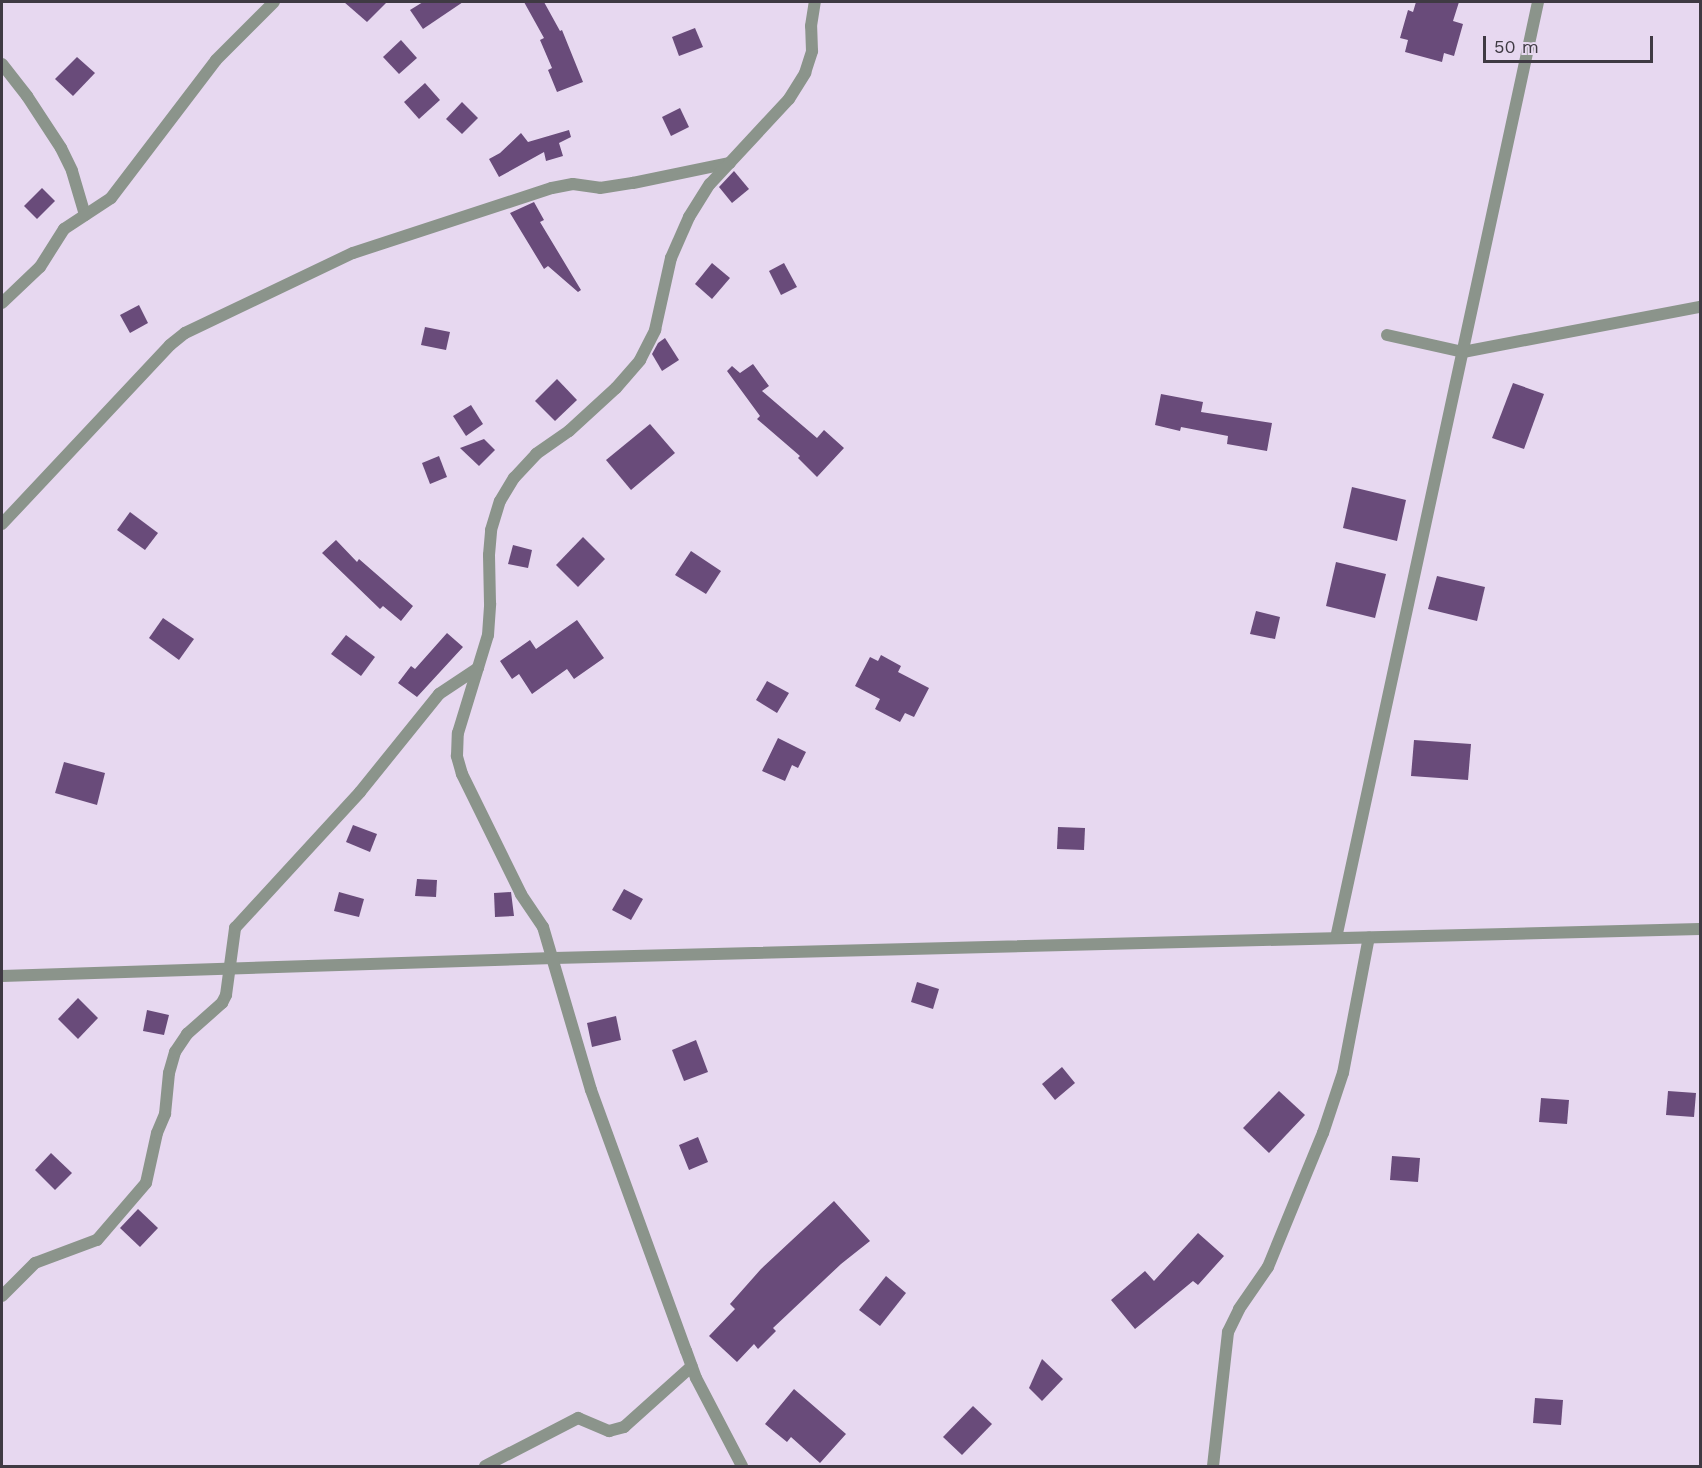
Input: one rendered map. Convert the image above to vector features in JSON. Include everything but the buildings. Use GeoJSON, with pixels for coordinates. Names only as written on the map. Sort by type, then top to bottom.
{"type":"FeatureCollection","features":[{"type":"Feature","properties":{"kind":"street"},"geometry":{"type":"LineString","coordinates":[[2,303],[40,267],[64,230],[111,198],[216,60],[273,2]]}},
{"type":"Feature","properties":{"kind":"street"},"geometry":{"type":"LineString","coordinates":[[742,1467],[692,1366],[591,1090],[543,927],[521,894],[462,774],[457,756],[458,733],[488,635],[491,530],[500,501],[514,478],[536,454],[569,430],[616,388],[639,360],[655,330],[671,258],[689,217],[710,184],[789,99],[805,73],[812,51],[811,26],[815,2]]}},
{"type":"Feature","properties":{"kind":"street"},"geometry":{"type":"LineString","coordinates":[[1336,938],[1538,2]]}},
{"type":"Feature","properties":{"kind":"street"},"geometry":{"type":"LineString","coordinates":[[2,64],[27,96],[61,148],[72,171],[85,215]]}},
{"type":"Feature","properties":{"kind":"street"},"geometry":{"type":"LineString","coordinates":[[2,524],[170,345],[184,333],[353,254],[552,188],[573,184],[600,188],[730,163]]}},
{"type":"Feature","properties":{"kind":"street"},"geometry":{"type":"LineString","coordinates":[[1387,335],[1463,352],[1701,307]]}},
{"type":"Feature","properties":{"kind":"street"},"geometry":{"type":"LineString","coordinates":[[2,1296],[35,1263],[97,1240],[146,1183],[157,1133],[165,1114],[169,1073],[175,1052],[188,1034],[222,1003],[226,995],[235,928],[360,792],[435,699],[478,668]]}},
{"type":"Feature","properties":{"kind":"street"},"geometry":{"type":"LineString","coordinates":[[2,976],[554,958],[1701,929]]}},
{"type":"Feature","properties":{"kind":"street"},"geometry":{"type":"LineString","coordinates":[[1213,1467],[1223,1355],[1228,1332],[1239,1309],[1268,1267],[1323,1133],[1343,1073],[1369,937]]}},
{"type":"Feature","properties":{"kind":"street"},"geometry":{"type":"LineString","coordinates":[[485,1467],[578,1418],[609,1431],[624,1427],[692,1366]]}}]}
